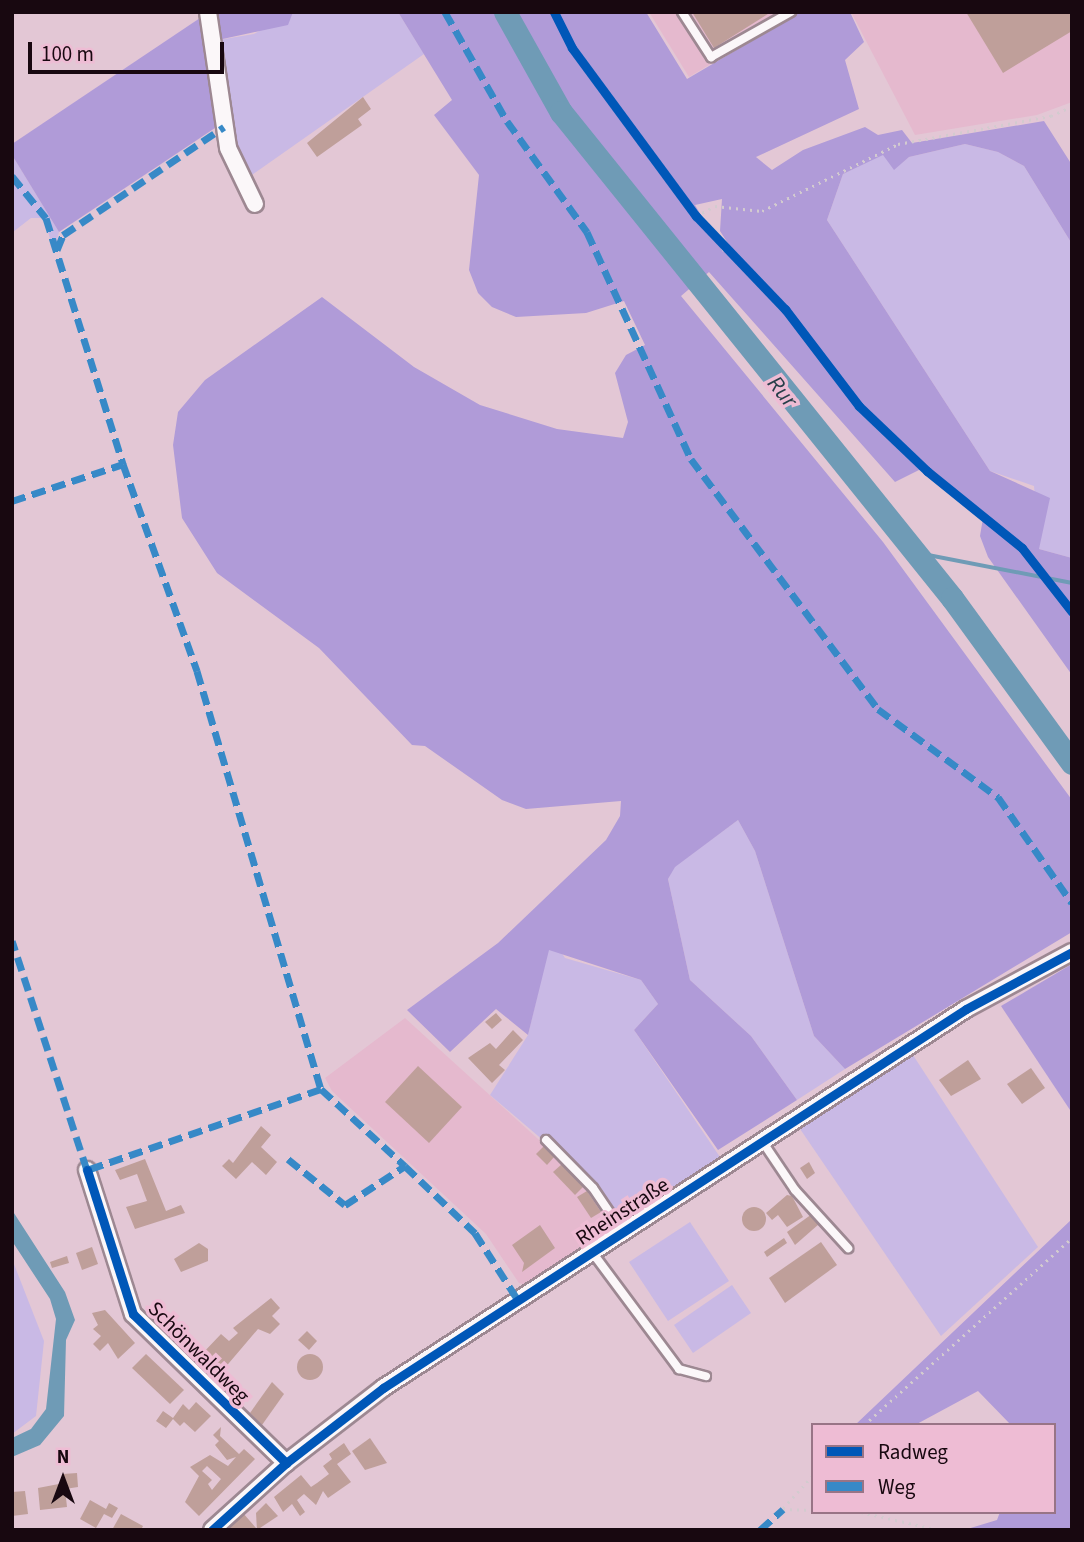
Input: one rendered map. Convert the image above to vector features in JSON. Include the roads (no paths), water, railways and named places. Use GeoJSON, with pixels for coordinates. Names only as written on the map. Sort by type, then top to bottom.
{"type":"FeatureCollection","features":[{"type":"Feature","properties":{"kind":"street"},"geometry":{"type":"LineString","coordinates":[[208,12],[228,148],[255,204]]}},
{"type":"Feature","properties":{"kind":"street","name":"Rheinstraße"},"geometry":{"type":"LineString","coordinates":[[212,1530],[286,1462],[383,1388],[966,1009],[1072,952]]}},
{"type":"Feature","properties":{"kind":"street","name":"Schönwaldweg"},"geometry":{"type":"LineString","coordinates":[[87,1170],[133,1314],[286,1462]]}},
{"type":"Feature","properties":{"kind":"lane"},"geometry":{"type":"LineString","coordinates":[[682,12],[711,57],[791,12]]}},
{"type":"Feature","properties":{"kind":"lane"},"geometry":{"type":"LineString","coordinates":[[546,1140],[593,1188],[622,1231]]}},
{"type":"Feature","properties":{"kind":"lane"},"geometry":{"type":"LineString","coordinates":[[762,1141],[807,1206],[848,1248]]}},
{"type":"Feature","properties":{"kind":"lane"},"geometry":{"type":"LineString","coordinates":[[592,1252],[679,1369],[706,1376]]}},
{"type":"Feature","properties":{"kind":"water"},"geometry":{"type":"Polygon","coordinates":[[[12,1210],[65,1292],[75,1320],[66,1340],[64,1416],[40,1445],[12,1457],[12,1438],[31,1429],[46,1409],[56,1319],[50,1299],[12,1241],[12,1210]]]}},
{"type":"Feature","properties":{"kind":"waterway","name":"Rur"},"geometry":{"type":"LineString","coordinates":[[505,12],[561,112],[952,598],[1072,763]]}},
{"type":"Feature","properties":{"kind":"waterway"},"geometry":{"type":"LineString","coordinates":[[913,552],[1072,583]]}}]}
